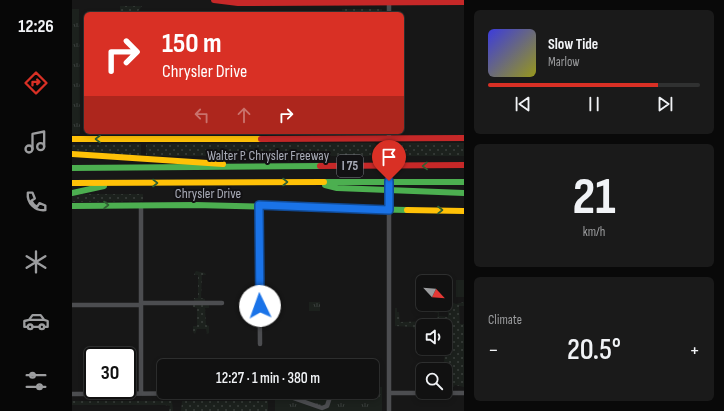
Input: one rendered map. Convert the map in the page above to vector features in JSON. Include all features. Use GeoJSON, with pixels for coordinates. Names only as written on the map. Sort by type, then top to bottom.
{"type":"FeatureCollection","features":[{"type":"Feature","properties":{"kind":"main road"},"geometry":{"type":"LineString","coordinates":[[214,0],[267,3],[389,1],[464,2]]}},
{"type":"Feature","properties":{"kind":"main road"},"geometry":{"type":"LineString","coordinates":[[267,3],[275,0]]}},
{"type":"Feature","properties":{"kind":"main road"},"geometry":{"type":"LineString","coordinates":[[72,139],[389,135],[464,138]]}},
{"type":"Feature","properties":{"kind":"main road"},"geometry":{"type":"LineString","coordinates":[[72,154],[147,160],[213,162],[235,168]]}},
{"type":"Feature","properties":{"kind":"main road","name":"Walter P. Chrysler Freeway"},"geometry":{"type":"LineString","coordinates":[[72,168],[464,166]]}},
{"type":"Feature","properties":{"kind":"main road"},"geometry":{"type":"LineString","coordinates":[[307,182],[337,188],[464,193]]}},
{"type":"Feature","properties":{"kind":"main road","name":"Walter P. Chrysler Freeway"},"geometry":{"type":"LineString","coordinates":[[72,183],[464,182]]}},
{"type":"Feature","properties":{"kind":"main road"},"geometry":{"type":"LineString","coordinates":[[72,193],[116,183]]}},
{"type":"Feature","properties":{"kind":"main road","name":"Chrysler Drive"},"geometry":{"type":"LineString","coordinates":[[72,206],[259,205],[464,211]]}},
{"type":"Feature","properties":{"kind":"street"},"geometry":{"type":"LineString","coordinates":[[389,1],[389,12]]}},
{"type":"Feature","properties":{"kind":"street"},"geometry":{"type":"LineString","coordinates":[[389,135],[389,411]]}},
{"type":"Feature","properties":{"kind":"street"},"geometry":{"type":"LineString","coordinates":[[140,205],[141,393]]}},
{"type":"Feature","properties":{"kind":"street"},"geometry":{"type":"LineString","coordinates":[[259,205],[260,344]]}},
{"type":"Feature","properties":{"kind":"street"},"geometry":{"type":"LineString","coordinates":[[72,305],[222,303]]}},
{"type":"Feature","properties":{"kind":"street"},"geometry":{"type":"LineString","coordinates":[[323,392],[330,398],[327,406],[318,408],[279,393],[323,392]]}},
{"type":"Feature","properties":{"kind":"street"},"geometry":{"type":"LineString","coordinates":[[72,394],[157,393]]}},
{"type":"Feature","properties":{"kind":"street"},"geometry":{"type":"LineString","coordinates":[[389,393],[464,393]]}},
{"type":"Feature","properties":{"kind":"green space"},"geometry":{"type":"Polygon","coordinates":[[[120,6],[142,6],[138,12],[120,12],[120,6]]]}},
{"type":"Feature","properties":{"kind":"green space"},"geometry":{"type":"Polygon","coordinates":[[[72,9],[79,9],[80,134],[72,134],[72,9]]]}},
{"type":"Feature","properties":{"kind":"green space"},"geometry":{"type":"Polygon","coordinates":[[[342,9],[382,9],[382,12],[342,12],[342,9]]]}},
{"type":"Feature","properties":{"kind":"green space"},"geometry":{"type":"Polygon","coordinates":[[[374,143],[380,147],[381,156],[146,156],[146,144],[374,143]]]}},
{"type":"Feature","properties":{"kind":"green space"},"geometry":{"type":"Polygon","coordinates":[[[399,143],[464,143],[464,156],[396,156],[396,145],[399,143]]]}},
{"type":"Feature","properties":{"kind":"green space"},"geometry":{"type":"Polygon","coordinates":[[[141,144],[141,157],[72,150],[72,145],[141,144]]]}},
{"type":"Feature","properties":{"kind":"green space"},"geometry":{"type":"Polygon","coordinates":[[[87,194],[143,194],[143,201],[72,202],[72,196],[87,194]]]}},
{"type":"Feature","properties":{"kind":"green space"},"geometry":{"type":"Polygon","coordinates":[[[196,271],[205,273],[206,275],[202,275],[201,298],[205,299],[205,301],[194,301],[194,298],[198,298],[198,275],[194,275],[196,271]]]}},
{"type":"Feature","properties":{"kind":"green space"},"geometry":{"type":"Polygon","coordinates":[[[456,280],[464,280],[464,297],[456,297],[456,280]]]}},
{"type":"Feature","properties":{"kind":"green space"},"geometry":{"type":"Polygon","coordinates":[[[309,302],[320,302],[320,311],[309,311],[309,302]]]}},
{"type":"Feature","properties":{"kind":"green space"},"geometry":{"type":"Polygon","coordinates":[[[452,302],[456,304],[464,302],[464,306],[459,306],[460,324],[464,324],[464,387],[455,385],[452,387],[452,363],[444,363],[445,355],[452,355],[452,319],[437,319],[438,313],[434,312],[439,312],[439,316],[448,317],[448,311],[452,311],[452,302]]]}},
{"type":"Feature","properties":{"kind":"green space"},"geometry":{"type":"Polygon","coordinates":[[[193,305],[209,305],[209,308],[205,308],[206,325],[209,326],[209,333],[207,334],[206,329],[197,329],[195,334],[193,332],[193,326],[197,326],[197,308],[193,307],[193,305]]]}},
{"type":"Feature","properties":{"kind":"green space"},"geometry":{"type":"Polygon","coordinates":[[[395,308],[397,308],[397,312],[399,312],[400,322],[416,322],[416,332],[413,327],[395,326],[395,308]]]}},
{"type":"Feature","properties":{"kind":"green space"},"geometry":{"type":"Polygon","coordinates":[[[379,387],[382,387],[382,411],[275,411],[275,400],[379,399],[379,387]]]}},
{"type":"Feature","properties":{"kind":"green space"},"geometry":{"type":"Polygon","coordinates":[[[72,401],[172,401],[173,411],[169,411],[170,406],[165,405],[72,405],[72,401]]]}},
{"type":"Feature","properties":{"kind":"green space"},"geometry":{"type":"Polygon","coordinates":[[[182,401],[268,401],[268,411],[181,411],[182,401]]]}},
{"type":"Feature","properties":{"kind":"traffic: fast"},"geometry":{"type":"LineString","coordinates":[[72,168],[320,166]]}},
{"type":"Feature","properties":{"kind":"traffic: fast"},"geometry":{"type":"LineString","coordinates":[[324,182],[464,182]]}},
{"type":"Feature","properties":{"kind":"traffic: fast"},"geometry":{"type":"LineString","coordinates":[[325,185],[337,188],[464,193]]}},
{"type":"Feature","properties":{"kind":"traffic: fast"},"geometry":{"type":"LineString","coordinates":[[72,193],[104,186]]}},
{"type":"Feature","properties":{"kind":"traffic: fast"},"geometry":{"type":"LineString","coordinates":[[72,206],[195,205],[407,210]]}},
{"type":"Feature","properties":{"kind":"traffic: slow"},"geometry":{"type":"LineString","coordinates":[[72,139],[261,139]]}},
{"type":"Feature","properties":{"kind":"traffic: slow"},"geometry":{"type":"LineString","coordinates":[[72,154],[223,164]]}},
{"type":"Feature","properties":{"kind":"traffic: slow"},"geometry":{"type":"LineString","coordinates":[[72,183],[324,182]]}},
{"type":"Feature","properties":{"kind":"traffic: slow"},"geometry":{"type":"LineString","coordinates":[[407,210],[464,211]]}},
{"type":"Feature","properties":{"kind":"traffic: jam"},"geometry":{"type":"LineString","coordinates":[[214,0],[238,3],[464,2]]}},
{"type":"Feature","properties":{"kind":"traffic: jam"},"geometry":{"type":"LineString","coordinates":[[261,139],[464,138]]}},
{"type":"Feature","properties":{"kind":"traffic: jam"},"geometry":{"type":"LineString","coordinates":[[320,166],[464,165]]}},
{"type":"Feature","properties":{"kind":"route"},"geometry":{"type":"LineString","coordinates":[[260,306],[259,205],[389,210],[389,181]]}}]}
